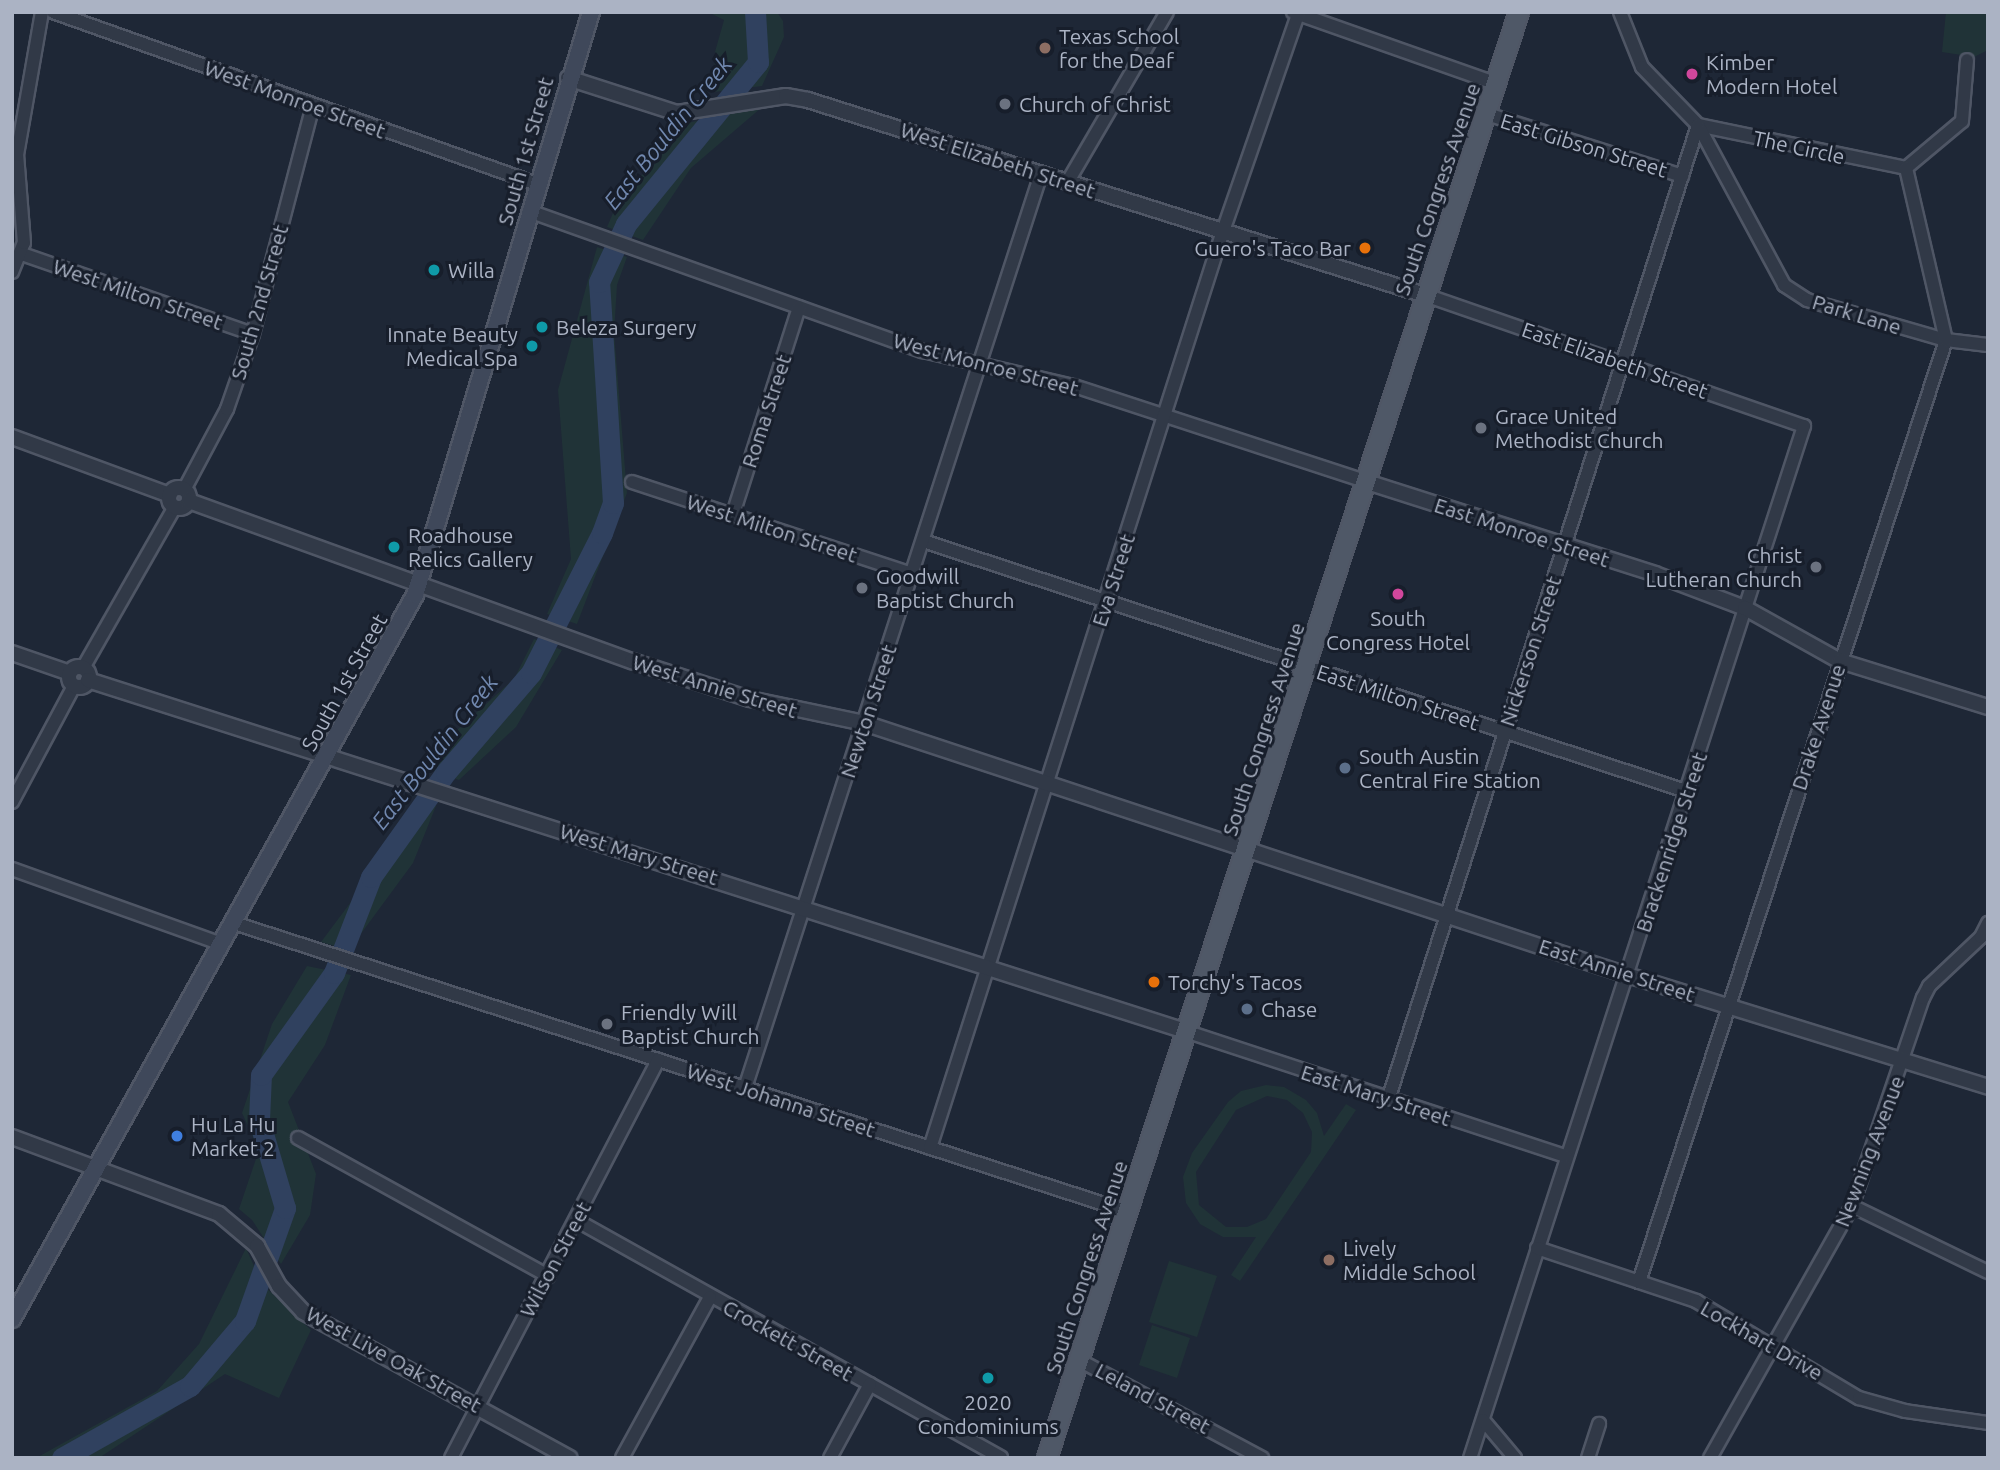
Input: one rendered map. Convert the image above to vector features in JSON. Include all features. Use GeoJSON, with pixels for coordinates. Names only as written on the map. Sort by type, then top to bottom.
{"type":"FeatureCollection","features":[{"type":"Feature","properties":{"kind":"main road","name":"South 1st Street"},"geometry":{"type":"LineString","coordinates":[[12,1319],[328,755],[419,583],[568,78],[591,12]]}},
{"type":"Feature","properties":{"kind":"main road","name":"South Congress Avenue"},"geometry":{"type":"LineString","coordinates":[[1047,1458],[1519,12]]}},
{"type":"Feature","properties":{"kind":"street"},"geometry":{"type":"LineString","coordinates":[[12,272],[22,254],[17,155],[43,12]]}},
{"type":"Feature","properties":{"kind":"street","name":"West Monroe Street"},"geometry":{"type":"LineString","coordinates":[[53,12],[537,184]]}},
{"type":"Feature","properties":{"kind":"street"},"geometry":{"type":"LineString","coordinates":[[1067,183],[1167,12]]}},
{"type":"Feature","properties":{"kind":"street"},"geometry":{"type":"LineString","coordinates":[[1620,12],[1642,67],[1698,125]]}},
{"type":"Feature","properties":{"kind":"street"},"geometry":{"type":"LineString","coordinates":[[1296,13],[1497,83]]}},
{"type":"Feature","properties":{"kind":"street","name":"Eva Street"},"geometry":{"type":"LineString","coordinates":[[930,1148],[1223,231],[1296,13]]}},
{"type":"Feature","properties":{"kind":"street"},"geometry":{"type":"LineString","coordinates":[[1946,340],[1906,169],[1962,121],[1967,60]]}},
{"type":"Feature","properties":{"kind":"street","name":"West Elizabeth Street"},"geometry":{"type":"LineString","coordinates":[[568,78],[677,113],[786,96],[808,100],[1425,295]]}},
{"type":"Feature","properties":{"kind":"street","name":"South 2nd Street"},"geometry":{"type":"LineString","coordinates":[[12,802],[228,408],[253,334],[313,106]]}},
{"type":"Feature","properties":{"kind":"street","name":"East Gibson Street"},"geometry":{"type":"LineString","coordinates":[[1487,114],[1682,176]]}},
{"type":"Feature","properties":{"kind":"street","name":"The Circle"},"geometry":{"type":"LineString","coordinates":[[1698,125],[1906,169]]}},
{"type":"Feature","properties":{"kind":"street","name":"Nickerson Street"},"geometry":{"type":"LineString","coordinates":[[1389,1097],[1444,913],[1565,545],[1698,125]]}},
{"type":"Feature","properties":{"kind":"street","name":"Park Lane"},"geometry":{"type":"LineString","coordinates":[[1698,125],[1784,285],[1807,300],[1946,340],[1988,345]]}},
{"type":"Feature","properties":{"kind":"street","name":"Newton Street"},"geometry":{"type":"LineString","coordinates":[[745,1088],[1041,174]]}},
{"type":"Feature","properties":{"kind":"street","name":"West Monroe Street"},"geometry":{"type":"LineString","coordinates":[[529,211],[923,351],[981,361],[1165,415],[1367,482]]}},
{"type":"Feature","properties":{"kind":"street","name":"West Milton Street"},"geometry":{"type":"LineString","coordinates":[[22,254],[253,334]]}},
{"type":"Feature","properties":{"kind":"street","name":"East Elizabeth Street"},"geometry":{"type":"LineString","coordinates":[[1425,295],[1804,426]]}},
{"type":"Feature","properties":{"kind":"street","name":"Roma Street"},"geometry":{"type":"LineString","coordinates":[[733,514],[799,307]]}},
{"type":"Feature","properties":{"kind":"street","name":"Drake Avenue"},"geometry":{"type":"LineString","coordinates":[[1639,1282],[1946,340]]}},
{"type":"Feature","properties":{"kind":"street","name":"Brackenridge Street"},"geometry":{"type":"LineString","coordinates":[[1473,1457],[1482,1420],[1565,1156],[1689,792],[1804,426]]}},
{"type":"Feature","properties":{"kind":"street","name":"West Annie Street"},"geometry":{"type":"LineString","coordinates":[[12,437],[750,699],[864,723],[1248,848]]}},
{"type":"Feature","properties":{"kind":"street","name":"West Milton Street"},"geometry":{"type":"LineString","coordinates":[[632,482],[912,574]]}},
{"type":"Feature","properties":{"kind":"street","name":"East Monroe Street"},"geometry":{"type":"LineString","coordinates":[[1367,482],[1565,545],[1745,608],[1840,661],[1988,707]]}},
{"type":"Feature","properties":{"kind":"street"},"geometry":{"type":"LineString","coordinates":[[923,541],[1307,667]]}},
{"type":"Feature","properties":{"kind":"street","name":"West Mary Street"},"geometry":{"type":"LineString","coordinates":[[12,653],[79,677],[417,782],[1188,1032]]}},
{"type":"Feature","properties":{"kind":"street","name":"East Milton Street"},"geometry":{"type":"LineString","coordinates":[[1307,667],[1689,792]]}},
{"type":"Feature","properties":{"kind":"street","name":"East Annie Street"},"geometry":{"type":"LineString","coordinates":[[1248,848],[1627,975],[1988,1087]]}},
{"type":"Feature","properties":{"kind":"street"},"geometry":{"type":"LineString","coordinates":[[12,869],[222,944]]}},
{"type":"Feature","properties":{"kind":"street","name":"West Johanna Street"},"geometry":{"type":"LineString","coordinates":[[234,923],[1129,1212]]}},
{"type":"Feature","properties":{"kind":"street","name":"Newning Avenue"},"geometry":{"type":"LineString","coordinates":[[1710,1458],[1775,1347],[1852,1206],[1929,986],[1981,937],[1988,923]]}},
{"type":"Feature","properties":{"kind":"street","name":"East Mary Street"},"geometry":{"type":"LineString","coordinates":[[1188,1032],[1565,1156]]}},
{"type":"Feature","properties":{"kind":"street","name":"Wilson Street"},"geometry":{"type":"LineString","coordinates":[[451,1458],[659,1060]]}},
{"type":"Feature","properties":{"kind":"street","name":"West Live Oak Street"},"geometry":{"type":"LineString","coordinates":[[12,1137],[97,1166],[219,1214],[257,1246],[271,1270],[303,1312],[477,1404],[570,1458]]}},
{"type":"Feature","properties":{"kind":"street"},"geometry":{"type":"LineString","coordinates":[[299,1138],[548,1276]]}},
{"type":"Feature","properties":{"kind":"street"},"geometry":{"type":"LineString","coordinates":[[1852,1206],[1988,1272]]}},
{"type":"Feature","properties":{"kind":"street","name":"Crockett Street"},"geometry":{"type":"LineString","coordinates":[[576,1220],[1001,1458]]}},
{"type":"Feature","properties":{"kind":"street","name":"Lockhart Drive"},"geometry":{"type":"LineString","coordinates":[[1537,1248],[1696,1301],[1859,1398],[1905,1411],[1988,1423]]}},
{"type":"Feature","properties":{"kind":"street"},"geometry":{"type":"LineString","coordinates":[[622,1458],[710,1297]]}},
{"type":"Feature","properties":{"kind":"street","name":"Leland Street"},"geometry":{"type":"LineString","coordinates":[[1079,1360],[1262,1458]]}},
{"type":"Feature","properties":{"kind":"street"},"geometry":{"type":"LineString","coordinates":[[830,1458],[870,1384]]}},
{"type":"Feature","properties":{"kind":"street"},"geometry":{"type":"LineString","coordinates":[[1482,1420],[1515,1458]]}},
{"type":"Feature","properties":{"kind":"street"},"geometry":{"type":"LineString","coordinates":[[1588,1458],[1599,1423]]}},
{"type":"Feature","properties":{"kind":"green space"},"geometry":{"type":"Polygon","coordinates":[[[708,12],[777,12],[783,21],[784,37],[762,86],[714,92],[715,52],[724,20],[708,12]]]}},
{"type":"Feature","properties":{"kind":"green space"},"geometry":{"type":"Polygon","coordinates":[[[1946,12],[1988,12],[1988,50],[1974,57],[1942,52],[1946,12]]]}},
{"type":"Feature","properties":{"kind":"green space"},"geometry":{"type":"Polygon","coordinates":[[[761,108],[691,168],[643,240],[607,227],[622,192],[656,163],[682,124],[761,108]]]}},
{"type":"Feature","properties":{"kind":"green space"},"geometry":{"type":"Polygon","coordinates":[[[597,247],[627,257],[617,285],[614,333],[627,493],[577,624],[547,614],[571,559],[558,390],[597,247]]]}},
{"type":"Feature","properties":{"kind":"green space"},"geometry":{"type":"Polygon","coordinates":[[[534,639],[562,650],[516,727],[459,780],[418,765],[514,679],[534,639]]]}},
{"type":"Feature","properties":{"kind":"green space"},"geometry":{"type":"Polygon","coordinates":[[[415,803],[436,806],[413,863],[349,950],[321,942],[389,851],[415,803]]]}},
{"type":"Feature","properties":{"kind":"green space"},"geometry":{"type":"Polygon","coordinates":[[[307,966],[351,975],[325,1045],[288,1102],[316,1174],[310,1215],[281,1264],[252,1220],[239,1209],[259,1150],[242,1113],[272,1024],[307,966]]]}},
{"type":"Feature","properties":{"kind":"green space"},"geometry":{"type":"Polygon","coordinates":[[[1266,1085],[1284,1087],[1306,1100],[1317,1113],[1324,1136],[1346,1104],[1356,1110],[1240,1281],[1231,1275],[1256,1237],[1223,1237],[1200,1224],[1186,1203],[1183,1177],[1192,1153],[1228,1102],[1241,1091],[1266,1085]],[[1267,1096],[1236,1110],[1196,1172],[1199,1205],[1226,1227],[1247,1227],[1266,1219],[1311,1152],[1312,1132],[1303,1113],[1287,1100],[1267,1096]]]}},
{"type":"Feature","properties":{"kind":"green space"},"geometry":{"type":"Polygon","coordinates":[[[246,1248],[262,1284],[311,1330],[279,1398],[225,1374],[99,1458],[36,1458],[157,1391],[199,1344],[246,1248]]]}},
{"type":"Feature","properties":{"kind":"green space"},"geometry":{"type":"Polygon","coordinates":[[[1169,1261],[1217,1276],[1197,1337],[1149,1322],[1169,1261]]]}},
{"type":"Feature","properties":{"kind":"green space"},"geometry":{"type":"Polygon","coordinates":[[[1152,1325],[1190,1338],[1177,1378],[1139,1365],[1152,1325]]]}},
{"type":"Feature","properties":{"kind":"waterway","name":"East Bouldin Creek"},"geometry":{"type":"LineString","coordinates":[[62,1458],[190,1386],[245,1321],[285,1208],[259,1120],[261,1075],[334,973],[371,877],[446,772],[531,673],[602,533],[613,503],[599,282],[626,224],[758,62],[755,12]]}},
{"type":"Feature","properties":{"kind":"place","name":"Texas School for the Deaf"},"geometry":{"type":"Point","coordinates":[1045,48]}},
{"type":"Feature","properties":{"kind":"place","name":"Kimber Modern Hotel"},"geometry":{"type":"Point","coordinates":[1692,74]}},
{"type":"Feature","properties":{"kind":"place","name":"Church of Christ"},"geometry":{"type":"Point","coordinates":[1005,104]}},
{"type":"Feature","properties":{"kind":"place","name":"Guero's Taco Bar"},"geometry":{"type":"Point","coordinates":[1365,248]}},
{"type":"Feature","properties":{"kind":"place","name":"Willa"},"geometry":{"type":"Point","coordinates":[434,270]}},
{"type":"Feature","properties":{"kind":"place","name":"Beleza Surgery"},"geometry":{"type":"Point","coordinates":[542,327]}},
{"type":"Feature","properties":{"kind":"place","name":"Innate Beauty Medical Spa"},"geometry":{"type":"Point","coordinates":[532,346]}},
{"type":"Feature","properties":{"kind":"place","name":"Grace United Methodist Church"},"geometry":{"type":"Point","coordinates":[1481,428]}},
{"type":"Feature","properties":{"kind":"place","name":"Roadhouse Relics Gallery"},"geometry":{"type":"Point","coordinates":[394,547]}},
{"type":"Feature","properties":{"kind":"place","name":"Christ Lutheran Church"},"geometry":{"type":"Point","coordinates":[1816,567]}},
{"type":"Feature","properties":{"kind":"place","name":"Goodwill Baptist Church"},"geometry":{"type":"Point","coordinates":[862,588]}},
{"type":"Feature","properties":{"kind":"place","name":"South Congress Hotel"},"geometry":{"type":"Point","coordinates":[1398,594]}},
{"type":"Feature","properties":{"kind":"place","name":"South Austin Central Fire Station"},"geometry":{"type":"Point","coordinates":[1345,768]}},
{"type":"Feature","properties":{"kind":"place","name":"Torchy's Tacos"},"geometry":{"type":"Point","coordinates":[1154,982]}},
{"type":"Feature","properties":{"kind":"place","name":"Chase"},"geometry":{"type":"Point","coordinates":[1247,1009]}},
{"type":"Feature","properties":{"kind":"place","name":"Friendly Will Baptist Church"},"geometry":{"type":"Point","coordinates":[607,1024]}},
{"type":"Feature","properties":{"kind":"place","name":"Hu La Hu Market 2"},"geometry":{"type":"Point","coordinates":[177,1136]}},
{"type":"Feature","properties":{"kind":"place","name":"Lively Middle School"},"geometry":{"type":"Point","coordinates":[1329,1260]}},
{"type":"Feature","properties":{"kind":"place","name":"2020 Condominiums"},"geometry":{"type":"Point","coordinates":[988,1378]}}]}
